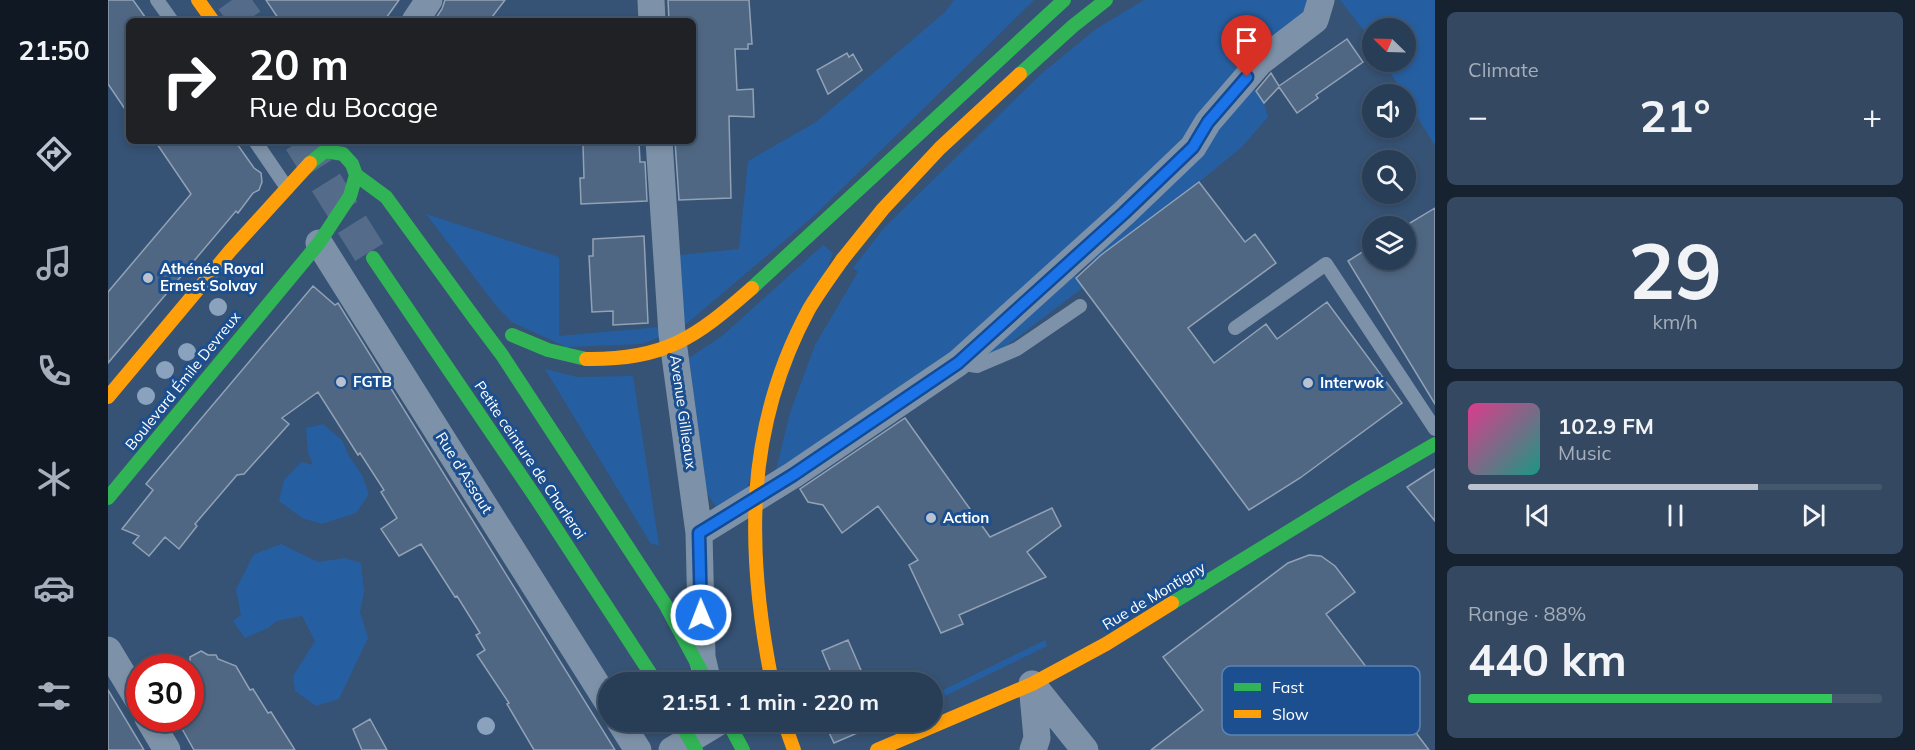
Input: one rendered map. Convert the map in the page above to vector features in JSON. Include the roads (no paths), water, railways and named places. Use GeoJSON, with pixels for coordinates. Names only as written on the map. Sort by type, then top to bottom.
{"type":"FeatureCollection","features":[{"type":"Feature","properties":{"kind":"main road"},"geometry":{"type":"LineString","coordinates":[[198,0],[211,18]]}},
{"type":"Feature","properties":{"kind":"main road"},"geometry":{"type":"LineString","coordinates":[[512,335],[541,349],[565,357],[611,360],[653,353],[686,340],[752,288],[1064,0]]}},
{"type":"Feature","properties":{"kind":"main road"},"geometry":{"type":"LineString","coordinates":[[770,672],[763,645],[754,581],[752,529],[756,470],[768,411],[784,363],[809,310],[842,261],[883,209],[940,148],[1073,26],[1106,0]]}},
{"type":"Feature","properties":{"kind":"main road"},"geometry":{"type":"LineString","coordinates":[[319,144],[342,155],[386,197],[475,319],[508,365],[665,604],[702,672]]}},
{"type":"Feature","properties":{"kind":"main road"},"geometry":{"type":"LineString","coordinates":[[108,397],[230,251],[308,165],[342,155]]}},
{"type":"Feature","properties":{"kind":"main road","name":"Boulevard Émile Devreux"},"geometry":{"type":"LineString","coordinates":[[108,498],[320,243],[350,196],[342,155]]}},
{"type":"Feature","properties":{"kind":"main road","name":"Petite ceinture de Charleroi"},"geometry":{"type":"LineString","coordinates":[[373,258],[534,495],[649,672]]}},
{"type":"Feature","properties":{"kind":"main road","name":"Rue de Montigny"},"geometry":{"type":"LineString","coordinates":[[878,750],[1032,684],[1106,644],[1435,444]]}},
{"type":"Feature","properties":{"kind":"main road"},"geometry":{"type":"LineString","coordinates":[[686,732],[696,750]]}},
{"type":"Feature","properties":{"kind":"main road"},"geometry":{"type":"LineString","coordinates":[[733,732],[743,750]]}},
{"type":"Feature","properties":{"kind":"main road"},"geometry":{"type":"LineString","coordinates":[[788,732],[794,750]]}},
{"type":"Feature","properties":{"kind":"street"},"geometry":{"type":"LineString","coordinates":[[417,18],[429,0]]}},
{"type":"Feature","properties":{"kind":"street"},"geometry":{"type":"LineString","coordinates":[[651,0],[652,18]]}},
{"type":"Feature","properties":{"kind":"street"},"geometry":{"type":"LineString","coordinates":[[699,533],[793,475],[958,363],[1124,213],[1193,147],[1208,122],[1260,62],[1316,20],[1321,0]]}},
{"type":"Feature","properties":{"kind":"street","name":"Avenue Gillieaux"},"geometry":{"type":"LineString","coordinates":[[659,144],[672,334],[699,533],[702,657],[706,672]]}},
{"type":"Feature","properties":{"kind":"street","name":"Rue d'Assaut"},"geometry":{"type":"LineString","coordinates":[[320,243],[598,686]]}},
{"type":"Feature","properties":{"kind":"street"},"geometry":{"type":"LineString","coordinates":[[108,650],[126,680]]}},
{"type":"Feature","properties":{"kind":"street"},"geometry":{"type":"LineString","coordinates":[[1032,684],[1037,738],[1033,750]]}},
{"type":"Feature","properties":{"kind":"street"},"geometry":{"type":"LineString","coordinates":[[1032,684],[1085,750]]}},
{"type":"Feature","properties":{"kind":"street"},"geometry":{"type":"LineString","coordinates":[[156,732],[167,750]]}},
{"type":"Feature","properties":{"kind":"street"},"geometry":{"type":"LineString","coordinates":[[626,732],[638,750]]}},
{"type":"Feature","properties":{"kind":"street"},"geometry":{"type":"LineString","coordinates":[[672,750],[702,732]]}},
{"type":"Feature","properties":{"kind":"street"},"geometry":{"type":"LineString","coordinates":[[723,732],[731,750]]}},
{"type":"Feature","properties":{"kind":"lane"},"geometry":{"type":"LineString","coordinates":[[157,0],[170,18]]}},
{"type":"Feature","properties":{"kind":"lane"},"geometry":{"type":"LineString","coordinates":[[257,144],[287,188]]}},
{"type":"Feature","properties":{"kind":"lane"},"geometry":{"type":"LineString","coordinates":[[1235,328],[1326,264],[1435,429]]}},
{"type":"Feature","properties":{"kind":"lane"},"geometry":{"type":"LineString","coordinates":[[958,363],[977,366],[1017,349],[1080,306]]}},
{"type":"Feature","properties":{"kind":"tunnel"},"geometry":{"type":"LineString","coordinates":[[232,0],[245,18]]}},
{"type":"Feature","properties":{"kind":"tunnel"},"geometry":{"type":"LineString","coordinates":[[302,144],[373,258]]}},
{"type":"Feature","properties":{"kind":"place","name":"Athénée Royal Ernest Solvay"},"geometry":{"type":"Point","coordinates":[148,278]}},
{"type":"Feature","properties":{"kind":"place","name":"FGTB"},"geometry":{"type":"Point","coordinates":[341,382]}},
{"type":"Feature","properties":{"kind":"place","name":"Interwok"},"geometry":{"type":"Point","coordinates":[1308,383]}},
{"type":"Feature","properties":{"kind":"place","name":"Action"},"geometry":{"type":"Point","coordinates":[931,518]}}]}
